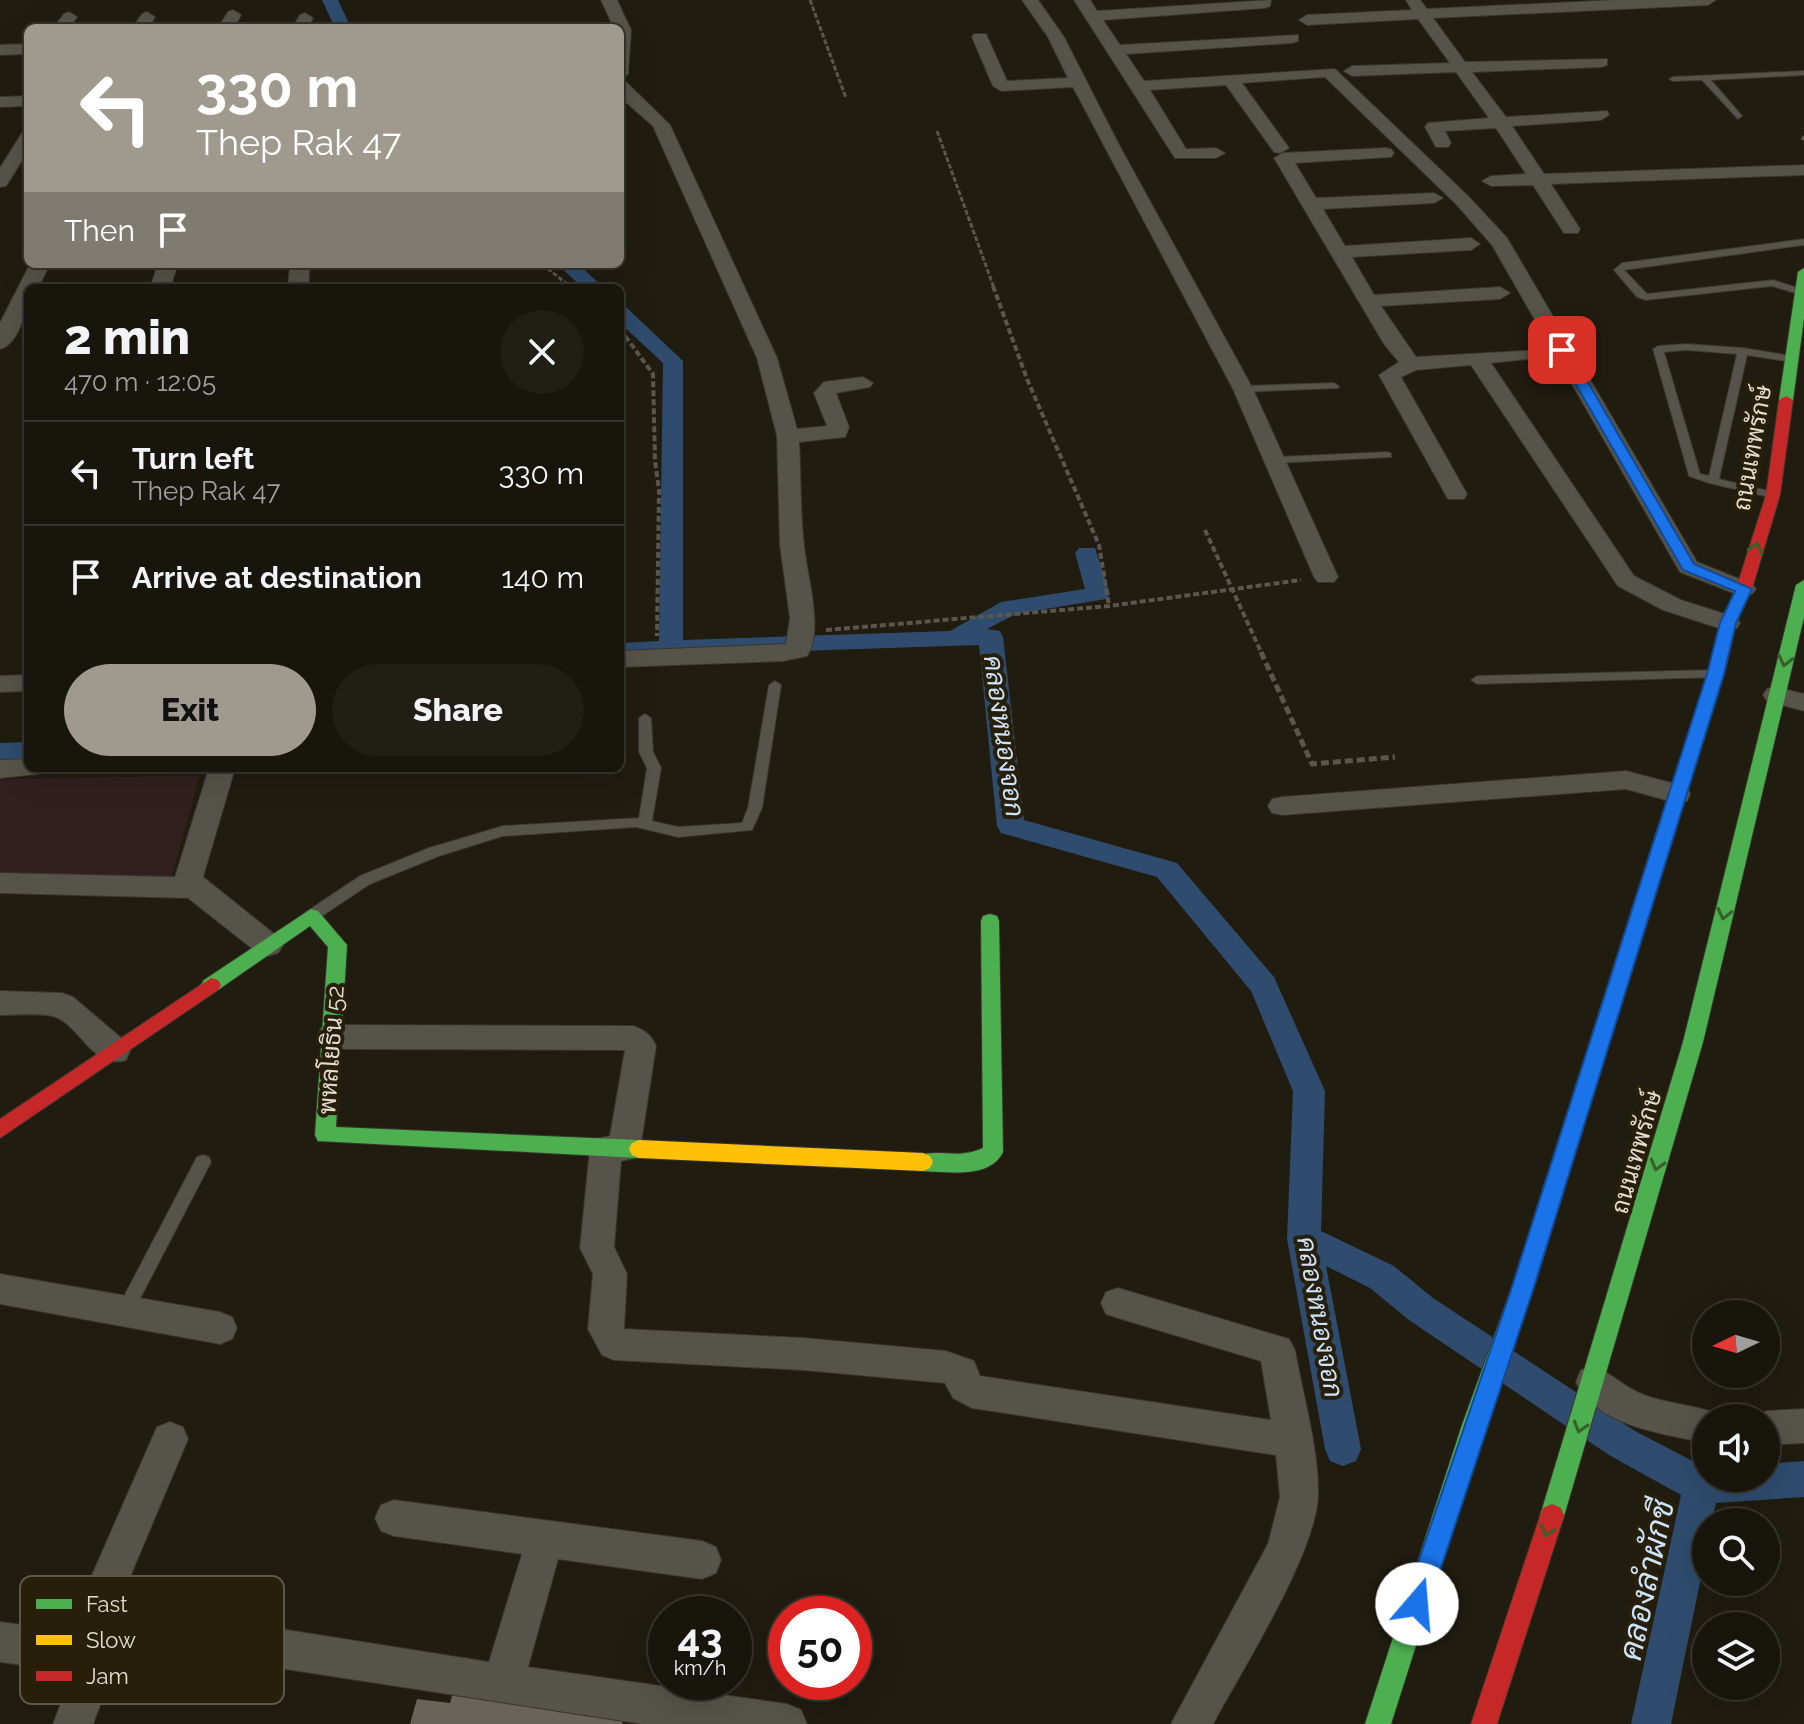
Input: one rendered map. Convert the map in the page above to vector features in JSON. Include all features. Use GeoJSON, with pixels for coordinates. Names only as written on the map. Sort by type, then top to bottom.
{"type":"FeatureCollection","features":[{"type":"Feature","properties":{"kind":"main road","name":"ถนนเทพรักษ์"},"geometry":{"type":"LineString","coordinates":[[1378,1724],[1474,1425],[1522,1290],[1716,674],[1728,623],[1744,589],[1773,495],[1804,272]]}},
{"type":"Feature","properties":{"kind":"main road","name":"ถนนเทพรักษ์"},"geometry":{"type":"LineString","coordinates":[[1484,1724],[1571,1456],[1693,1042],[1804,585]]}},
{"type":"Feature","properties":{"kind":"main road"},"geometry":{"type":"LineString","coordinates":[[0,1130],[311,916]]}},
{"type":"Feature","properties":{"kind":"main road","name":"พหลโยธิน 52"},"geometry":{"type":"LineString","coordinates":[[311,916],[338,945],[325,1135],[615,1149]]}},
{"type":"Feature","properties":{"kind":"main road"},"geometry":{"type":"LineString","coordinates":[[615,1149],[970,1164],[993,1152],[990,921]]}},
{"type":"Feature","properties":{"kind":"street"},"geometry":{"type":"LineString","coordinates":[[609,0],[620,24]]}},
{"type":"Feature","properties":{"kind":"street"},"geometry":{"type":"LineString","coordinates":[[1030,0],[1056,37],[1109,143],[1243,389],[1277,460],[1326,577]]}},
{"type":"Feature","properties":{"kind":"street"},"geometry":{"type":"LineString","coordinates":[[1082,0],[1181,154],[1216,153]]}},
{"type":"Feature","properties":{"kind":"street"},"geometry":{"type":"LineString","coordinates":[[1307,20],[1417,6],[1708,0]]}},
{"type":"Feature","properties":{"kind":"street"},"geometry":{"type":"LineString","coordinates":[[1093,16],[1265,3]]}},
{"type":"Feature","properties":{"kind":"street"},"geometry":{"type":"LineString","coordinates":[[1417,6],[1500,121],[1571,229]]}},
{"type":"Feature","properties":{"kind":"street"},"geometry":{"type":"LineString","coordinates":[[980,37],[1001,86],[1080,82]]}},
{"type":"Feature","properties":{"kind":"street"},"geometry":{"type":"LineString","coordinates":[[1115,50],[1292,38]]}},
{"type":"Feature","properties":{"kind":"street"},"geometry":{"type":"LineString","coordinates":[[0,50],[24,49]]}},
{"type":"Feature","properties":{"kind":"street"},"geometry":{"type":"LineString","coordinates":[[1352,71],[1601,62]]}},
{"type":"Feature","properties":{"kind":"street"},"geometry":{"type":"LineString","coordinates":[[1139,86],[1329,72],[1463,201],[1500,242],[1688,567],[1744,589]]}},
{"type":"Feature","properties":{"kind":"street"},"geometry":{"type":"LineString","coordinates":[[1230,79],[1280,148]]}},
{"type":"Feature","properties":{"kind":"street"},"geometry":{"type":"LineString","coordinates":[[0,102],[24,101]]}},
{"type":"Feature","properties":{"kind":"street"},"geometry":{"type":"LineString","coordinates":[[624,659],[762,655],[800,633],[792,545],[788,436],[767,358],[661,125],[653,112],[627,102]]}},
{"type":"Feature","properties":{"kind":"street"},"geometry":{"type":"LineString","coordinates":[[1442,143],[1434,127],[1601,115]]}},
{"type":"Feature","properties":{"kind":"street"},"geometry":{"type":"LineString","coordinates":[[0,182],[24,143]]}},
{"type":"Feature","properties":{"kind":"street"},"geometry":{"type":"LineString","coordinates":[[1385,153],[1283,158],[1394,344],[1411,364]]}},
{"type":"Feature","properties":{"kind":"street"},"geometry":{"type":"LineString","coordinates":[[1491,181],[1804,170]]}},
{"type":"Feature","properties":{"kind":"street"},"geometry":{"type":"LineString","coordinates":[[1312,204],[1434,198]]}},
{"type":"Feature","properties":{"kind":"street"},"geometry":{"type":"LineString","coordinates":[[1340,252],[1471,244]]}},
{"type":"Feature","properties":{"kind":"street"},"geometry":{"type":"LineString","coordinates":[[1369,301],[1500,293]]}},
{"type":"Feature","properties":{"kind":"street"},"geometry":{"type":"LineString","coordinates":[[0,343],[22,308]]}},
{"type":"Feature","properties":{"kind":"street"},"geometry":{"type":"LineString","coordinates":[[1456,494],[1389,375],[1411,364],[1532,354]]}},
{"type":"Feature","properties":{"kind":"street"},"geometry":{"type":"LineString","coordinates":[[1477,358],[1626,581],[1672,605],[1728,623]]}},
{"type":"Feature","properties":{"kind":"street"},"geometry":{"type":"LineString","coordinates":[[788,436],[837,432],[838,427],[825,393],[827,388],[863,383]]}},
{"type":"Feature","properties":{"kind":"street"},"geometry":{"type":"LineString","coordinates":[[1776,695],[1804,703]]}},
{"type":"Feature","properties":{"kind":"street"},"geometry":{"type":"LineString","coordinates":[[0,769],[24,768]]}},
{"type":"Feature","properties":{"kind":"street"},"geometry":{"type":"LineString","coordinates":[[221,772],[189,877],[194,888],[268,945]]}},
{"type":"Feature","properties":{"kind":"street"},"geometry":{"type":"LineString","coordinates":[[1282,806],[1626,780],[1677,794]]}},
{"type":"Feature","properties":{"kind":"street"},"geometry":{"type":"LineString","coordinates":[[0,883],[194,888]]}},
{"type":"Feature","properties":{"kind":"street"},"geometry":{"type":"LineString","coordinates":[[0,1003],[62,1005],[115,1051]]}},
{"type":"Feature","properties":{"kind":"street"},"geometry":{"type":"LineString","coordinates":[[332,1037],[596,1037],[638,1041],[641,1046],[615,1149],[597,1248],[610,1274],[605,1329],[614,1344],[803,1354],[946,1367],[961,1373],[966,1386],[972,1391],[1293,1440]]}},
{"type":"Feature","properties":{"kind":"street"},"geometry":{"type":"LineString","coordinates":[[0,1289],[220,1328]]}},
{"type":"Feature","properties":{"kind":"street"},"geometry":{"type":"LineString","coordinates":[[1118,1303],[1277,1350],[1293,1440],[1299,1497],[1288,1542],[1191,1724]]}},
{"type":"Feature","properties":{"kind":"street"},"geometry":{"type":"LineString","coordinates":[[1591,1390],[1633,1410],[1692,1423]]}},
{"type":"Feature","properties":{"kind":"street"},"geometry":{"type":"LineString","coordinates":[[1780,1427],[1804,1426]]}},
{"type":"Feature","properties":{"kind":"street"},"geometry":{"type":"LineString","coordinates":[[119,1576],[170,1439]]}},
{"type":"Feature","properties":{"kind":"street"},"geometry":{"type":"LineString","coordinates":[[394,1518],[702,1560]]}},
{"type":"Feature","properties":{"kind":"street"},"geometry":{"type":"LineString","coordinates":[[503,1684],[545,1539]]}},
{"type":"Feature","properties":{"kind":"street"},"geometry":{"type":"LineString","coordinates":[[0,1642],[20,1645]]}},
{"type":"Feature","properties":{"kind":"street"},"geometry":{"type":"LineString","coordinates":[[284,1649],[787,1724]]}},
{"type":"Feature","properties":{"kind":"street"},"geometry":{"type":"LineString","coordinates":[[73,1724],[78,1704]]}},
{"type":"Feature","properties":{"kind":"lane"},"geometry":{"type":"LineString","coordinates":[[1673,79],[1804,73]]}},
{"type":"Feature","properties":{"kind":"lane"},"geometry":{"type":"LineString","coordinates":[[1705,78],[1738,116]]}},
{"type":"Feature","properties":{"kind":"lane"},"geometry":{"type":"LineString","coordinates":[[1801,292],[1773,283],[1643,296],[1619,270],[1622,266],[1804,242]]}},
{"type":"Feature","properties":{"kind":"lane"},"geometry":{"type":"LineString","coordinates":[[1773,495],[1695,476],[1658,349],[1686,347],[1743,351],[1792,359]]}},
{"type":"Feature","properties":{"kind":"lane"},"geometry":{"type":"LineString","coordinates":[[1713,481],[1743,351]]}},
{"type":"Feature","properties":{"kind":"lane"},"geometry":{"type":"LineString","coordinates":[[1243,389],[1334,386]]}},
{"type":"Feature","properties":{"kind":"lane"},"geometry":{"type":"LineString","coordinates":[[1277,460],[1387,455]]}},
{"type":"Feature","properties":{"kind":"lane"},"geometry":{"type":"LineString","coordinates":[[1477,680],[1716,674]]}},
{"type":"Feature","properties":{"kind":"lane"},"geometry":{"type":"LineString","coordinates":[[311,916],[365,880],[434,852],[503,831],[645,823],[678,832],[747,827],[755,808],[775,685]]}},
{"type":"Feature","properties":{"kind":"lane"},"geometry":{"type":"LineString","coordinates":[[645,718],[646,752],[654,768],[645,823]]}},
{"type":"Feature","properties":{"kind":"lane"},"geometry":{"type":"LineString","coordinates":[[125,1311],[203,1162]]}},
{"type":"Feature","properties":{"kind":"path"},"geometry":{"type":"LineString","coordinates":[[810,0],[846,98]]}},
{"type":"Feature","properties":{"kind":"path"},"geometry":{"type":"LineString","coordinates":[[937,131],[1027,379],[1099,545],[1109,606]]}},
{"type":"Feature","properties":{"kind":"path"},"geometry":{"type":"LineString","coordinates":[[547,268],[567,284]]}},
{"type":"Feature","properties":{"kind":"path"},"geometry":{"type":"LineString","coordinates":[[624,334],[653,374],[656,402],[659,657]]}},
{"type":"Feature","properties":{"kind":"path"},"geometry":{"type":"LineString","coordinates":[[1205,530],[1312,764],[1395,757]]}},
{"type":"Feature","properties":{"kind":"path"},"geometry":{"type":"LineString","coordinates":[[800,633],[1109,606],[1326,577]]}},
{"type":"Feature","properties":{"kind":"shaded area"},"geometry":{"type":"Polygon","coordinates":[[[200,775],[170,883],[0,877],[0,779],[200,775]]]}},
{"type":"Feature","properties":{"kind":"building"},"geometry":{"type":"Polygon","coordinates":[[[453,1692],[624,1716],[622,1724],[410,1724],[417,1699],[450,1703],[453,1692]]]}},
{"type":"Feature","properties":{"kind":"waterway","name":"คลองหนองจอก"},"geometry":{"type":"LineString","coordinates":[[330,0],[341,24]]}},
{"type":"Feature","properties":{"kind":"waterway","name":"คลองหนองจอก"},"geometry":{"type":"LineString","coordinates":[[572,268],[590,284]]}},
{"type":"Feature","properties":{"kind":"waterway","name":"คลองหนองจอก"},"geometry":{"type":"LineString","coordinates":[[624,316],[673,361],[671,648]]}},
{"type":"Feature","properties":{"kind":"waterway"},"geometry":{"type":"LineString","coordinates":[[960,634],[1010,607],[1098,594],[1087,553]]}},
{"type":"Feature","properties":{"kind":"waterway","name":"คลองหนองจอก"},"geometry":{"type":"LineString","coordinates":[[671,648],[991,637],[1011,826],[1167,870],[1263,985],[1309,1091],[1304,1239]]}},
{"type":"Feature","properties":{"kind":"waterway"},"geometry":{"type":"LineString","coordinates":[[624,650],[671,648]]}},
{"type":"Feature","properties":{"kind":"waterway"},"geometry":{"type":"LineString","coordinates":[[0,752],[24,751]]}},
{"type":"Feature","properties":{"kind":"waterway","name":"คลองลำผักชี"},"geometry":{"type":"LineString","coordinates":[[1304,1239],[1382,1277],[1421,1309],[1622,1443],[1692,1481]]}},
{"type":"Feature","properties":{"kind":"waterway","name":"คลองหนองจอก"},"geometry":{"type":"LineString","coordinates":[[1304,1239],[1343,1449]]}},
{"type":"Feature","properties":{"kind":"waterway"},"geometry":{"type":"LineString","coordinates":[[1780,1481],[1804,1479]]}},
{"type":"Feature","properties":{"kind":"waterway","name":"คลองลำผักชี"},"geometry":{"type":"LineString","coordinates":[[1651,1724],[1700,1492]]}},
{"type":"Feature","properties":{"kind":"traffic: fast"},"geometry":{"type":"LineString","coordinates":[[1786,400],[1804,272]]}},
{"type":"Feature","properties":{"kind":"traffic: fast"},"geometry":{"type":"LineString","coordinates":[[1552,1516],[1693,1042],[1804,585]]}},
{"type":"Feature","properties":{"kind":"traffic: fast"},"geometry":{"type":"LineString","coordinates":[[1378,1724],[1474,1425],[1522,1290],[1677,796]]}},
{"type":"Feature","properties":{"kind":"traffic: fast"},"geometry":{"type":"LineString","coordinates":[[211,985],[311,916],[338,945],[325,1135],[639,1149]]}},
{"type":"Feature","properties":{"kind":"traffic: fast"},"geometry":{"type":"LineString","coordinates":[[923,1162],[970,1164],[993,1152],[990,921]]}},
{"type":"Feature","properties":{"kind":"traffic: slow"},"geometry":{"type":"LineString","coordinates":[[639,1149],[923,1162]]}},
{"type":"Feature","properties":{"kind":"traffic: jam"},"geometry":{"type":"LineString","coordinates":[[1677,796],[1716,674],[1728,623],[1744,589],[1773,495],[1786,400]]}},
{"type":"Feature","properties":{"kind":"traffic: jam"},"geometry":{"type":"LineString","coordinates":[[0,1130],[211,985]]}},
{"type":"Feature","properties":{"kind":"traffic: jam"},"geometry":{"type":"LineString","coordinates":[[1484,1724],[1552,1516]]}},
{"type":"Feature","properties":{"kind":"route"},"geometry":{"type":"LineString","coordinates":[[1417,1604],[1474,1425],[1522,1290],[1716,674],[1728,623],[1744,589],[1688,567],[1562,350]]}}]}
